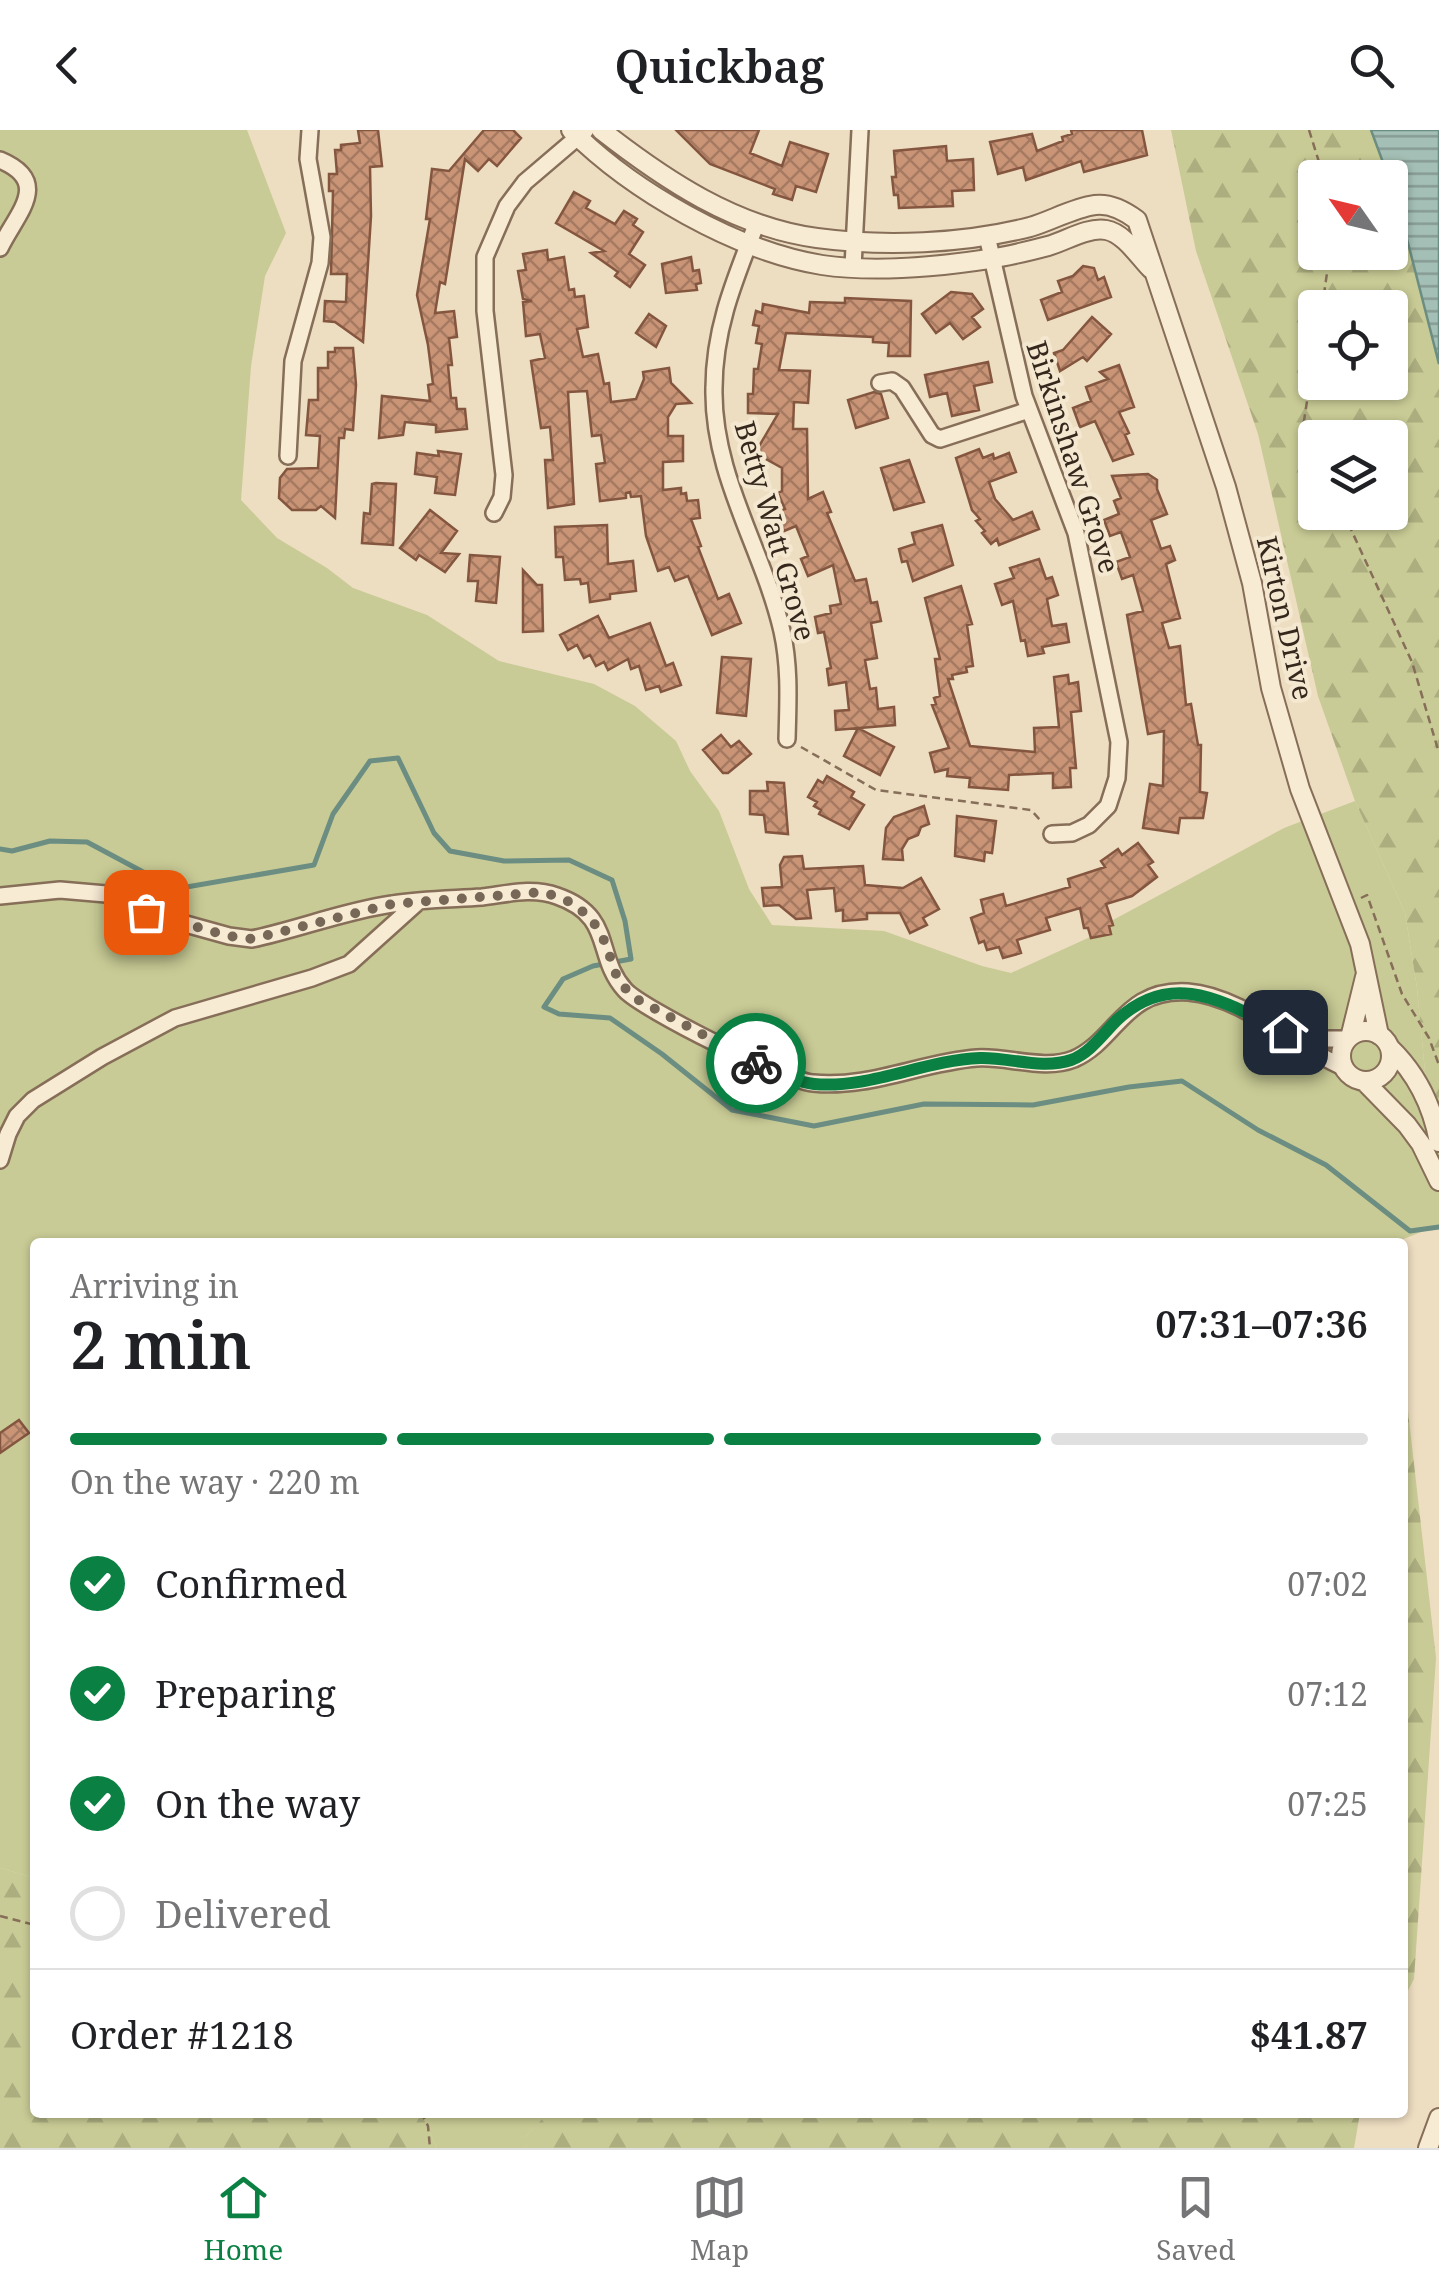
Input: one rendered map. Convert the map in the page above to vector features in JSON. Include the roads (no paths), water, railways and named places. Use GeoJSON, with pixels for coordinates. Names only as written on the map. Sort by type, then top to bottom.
{"type":"FeatureCollection","features":[{"type":"Feature","properties":{"kind":"street"},"geometry":{"type":"LineString","coordinates":[[288,456],[293,361],[320,263],[322,237],[308,159],[310,130]]}},
{"type":"Feature","properties":{"kind":"street","name":"Kirton Drive"},"geometry":{"type":"LineString","coordinates":[[601,130],[676,184],[756,225],[820,239],[987,236],[1094,205],[1108,205],[1137,220],[1226,487],[1252,584],[1271,688],[1300,789],[1346,906],[1385,1041]]}},
{"type":"Feature","properties":{"kind":"street"},"geometry":{"type":"LineString","coordinates":[[853,266],[860,130]]}},
{"type":"Feature","properties":{"kind":"street"},"geometry":{"type":"LineString","coordinates":[[494,514],[502,497],[504,475],[485,311],[486,258],[506,206],[578,132]]}},
{"type":"Feature","properties":{"kind":"street","name":"Kirton Drive"},"geometry":{"type":"LineString","coordinates":[[578,132],[639,184],[748,245],[826,266],[936,266],[993,258],[1097,230],[1110,230],[1155,273]]}},
{"type":"Feature","properties":{"kind":"street"},"geometry":{"type":"LineString","coordinates":[[0,160],[18,168],[27,183],[28,195],[0,248]]}},
{"type":"Feature","properties":{"kind":"street","name":"Betty Watt Grove"},"geometry":{"type":"LineString","coordinates":[[756,225],[720,320],[713,391],[726,471],[781,628],[789,670],[787,739]]}},
{"type":"Feature","properties":{"kind":"street","name":"Birkinshaw Grove"},"geometry":{"type":"LineString","coordinates":[[987,236],[1000,303],[1030,410],[1076,533],[1119,742],[1117,778],[1108,806],[1088,825],[1072,833],[1052,834]]}},
{"type":"Feature","properties":{"kind":"street"},"geometry":{"type":"LineString","coordinates":[[880,383],[892,381],[902,388],[932,435],[940,440],[1030,410]]}},
{"type":"Feature","properties":{"kind":"street"},"geometry":{"type":"LineString","coordinates":[[0,896],[60,890],[106,894],[146,912],[228,936],[252,939],[392,904],[521,892],[553,895],[578,906],[591,918],[615,975],[641,1003],[754,1062],[812,1084],[875,1079],[972,1058],[1049,1064],[1072,1060],[1139,1003],[1177,992],[1214,999],[1285,1032],[1311,1039],[1349,1036],[1366,1030],[1385,1041],[1422,1088],[1439,1142]]}},
{"type":"Feature","properties":{"kind":"street"},"geometry":{"type":"LineString","coordinates":[[0,1160],[17,1116],[33,1100],[102,1057],[175,1018],[349,964],[418,902]]}},
{"type":"Feature","properties":{"kind":"street"},"geometry":{"type":"LineString","coordinates":[[1343,1067],[1341,1052],[1366,973]]}},
{"type":"Feature","properties":{"kind":"street"},"geometry":{"type":"LineString","coordinates":[[1285,1032],[1305,1048],[1364,1081],[1407,1125],[1439,1181]]}},
{"type":"Feature","properties":{"kind":"street"},"geometry":{"type":"LineString","coordinates":[[1364,1081],[1386,1072],[1385,1041]]}},
{"type":"Feature","properties":{"kind":"street"},"geometry":{"type":"LineString","coordinates":[[1428,2148],[1439,2118]]}},
{"type":"Feature","properties":{"kind":"waterway"},"geometry":{"type":"LineString","coordinates":[[0,849],[12,851],[50,841],[87,842],[175,889],[314,865],[333,814],[370,761],[398,758],[434,833],[450,851],[504,861],[569,860],[612,880],[625,921],[631,959],[593,966],[563,979],[544,1007],[559,1014],[610,1018],[732,1110],[814,1126],[924,1104],[1033,1105],[1182,1081],[1258,1130],[1326,1165],[1410,1231],[1439,1227]]}}]}
